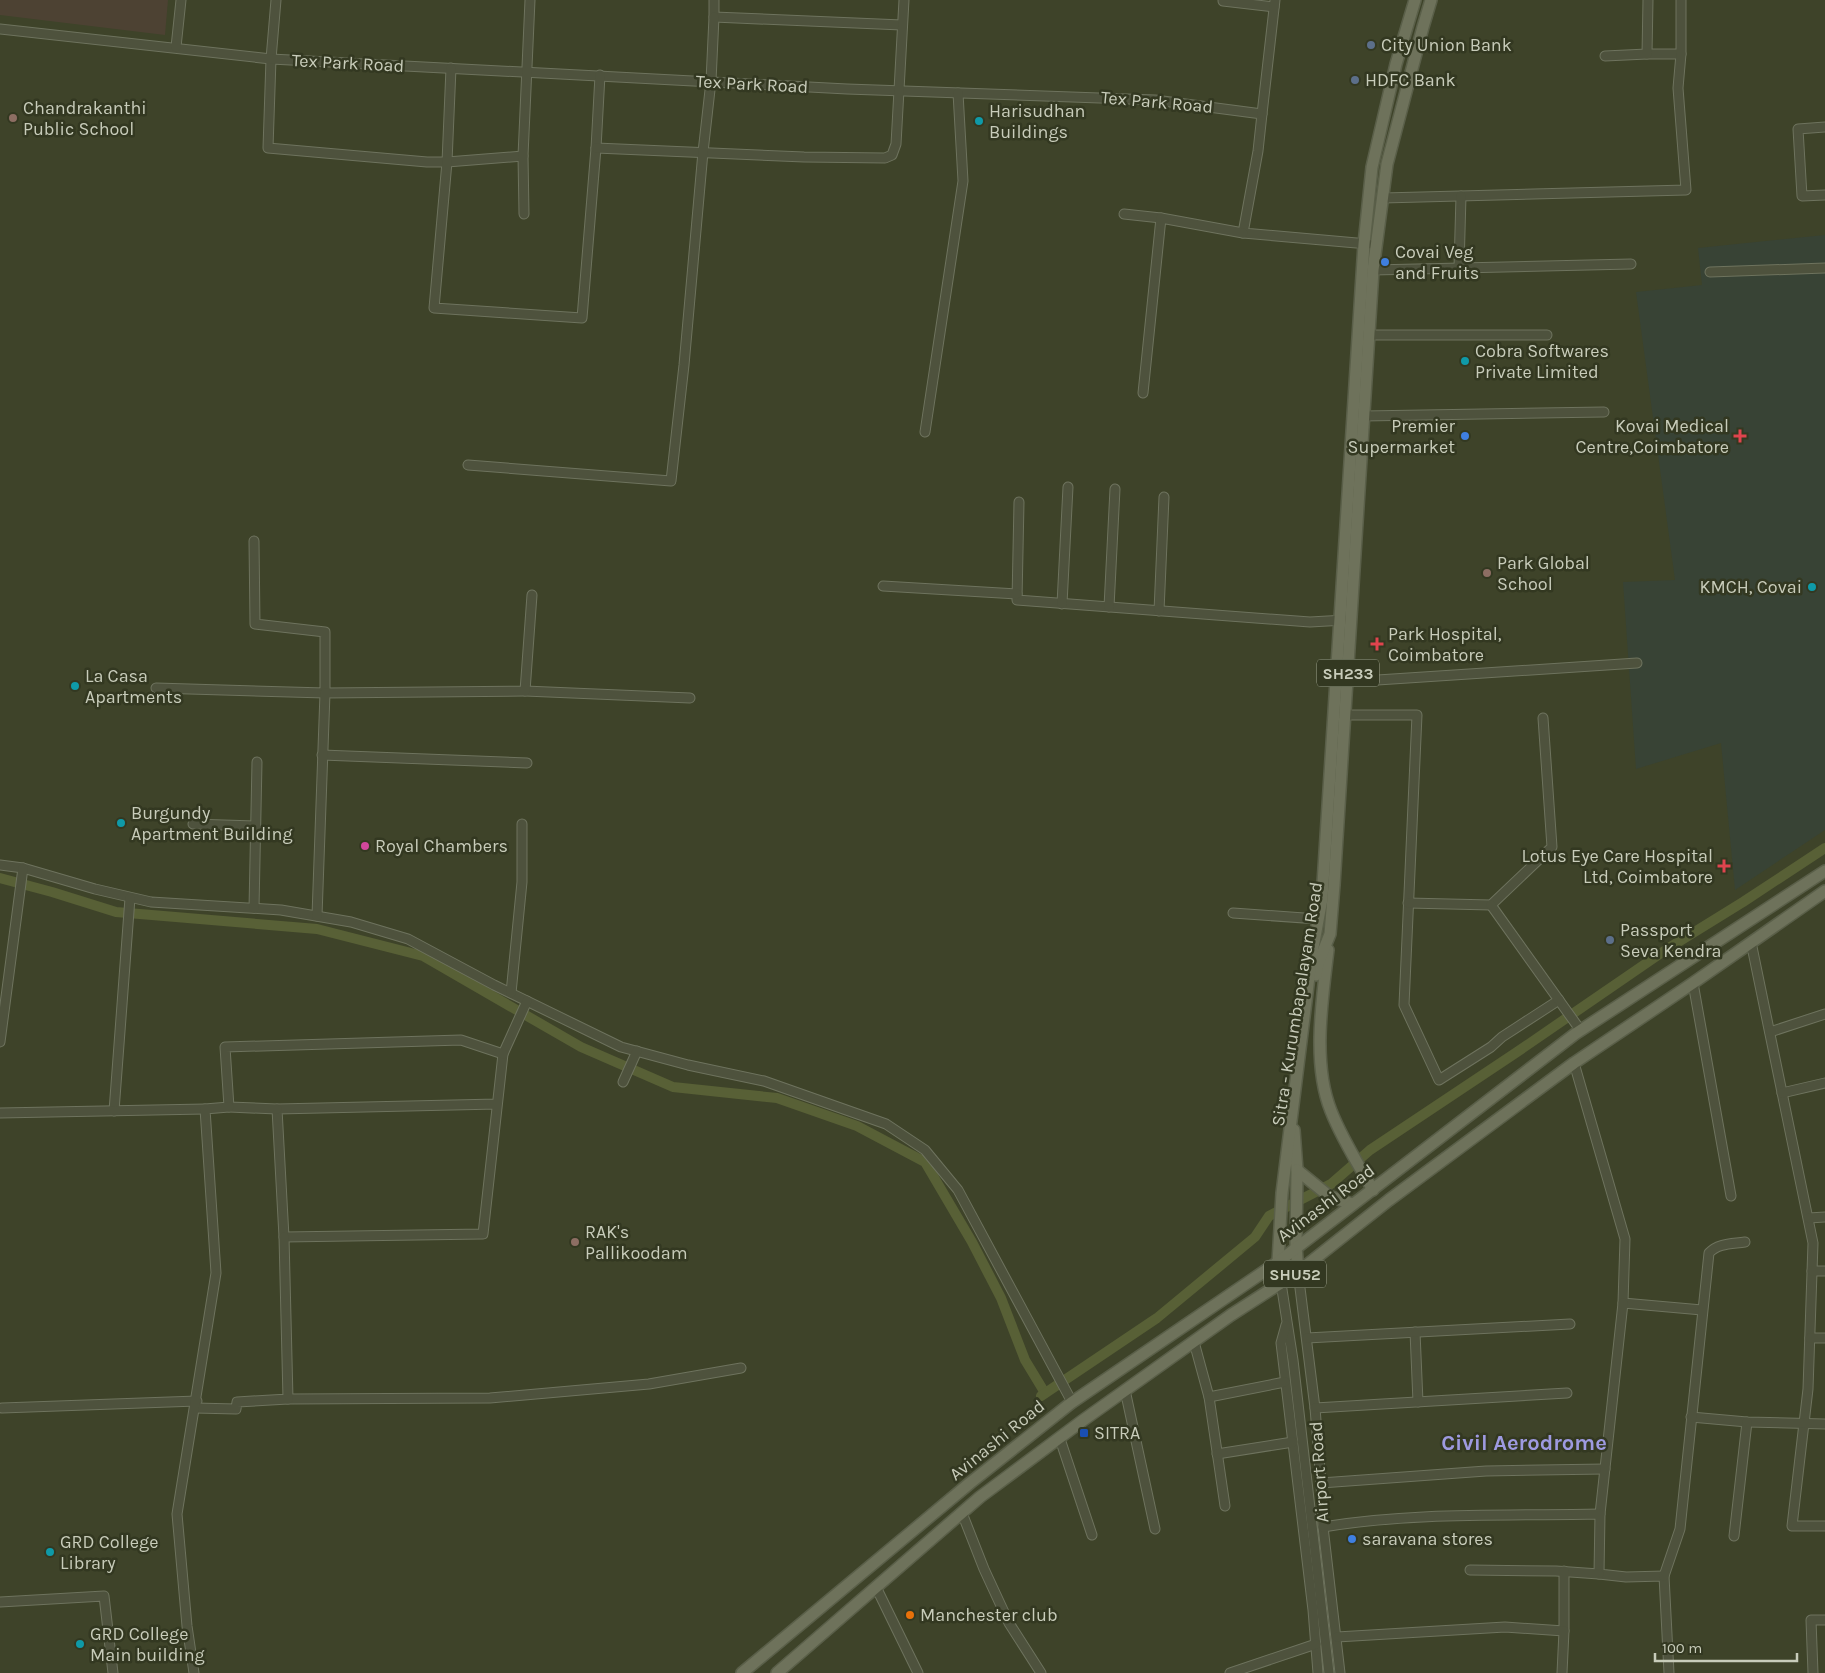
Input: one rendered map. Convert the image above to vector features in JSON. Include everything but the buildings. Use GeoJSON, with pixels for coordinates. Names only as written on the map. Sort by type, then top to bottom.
{"type":"FeatureCollection","features":[{"type":"Feature","properties":{"kind":"main road"},"geometry":{"type":"LineString","coordinates":[[1370,245],[1372,167],[1396,64],[1415,0]]}},
{"type":"Feature","properties":{"kind":"main road","name":"Sitra - Kurumbapalayam Road"},"geometry":{"type":"LineString","coordinates":[[1298,1272],[1296,1246],[1297,1174],[1294,1126],[1318,964],[1330,931],[1347,682],[1346,620],[1370,245],[1383,198],[1387,164],[1431,0]]}},
{"type":"Feature","properties":{"kind":"main road","name":"Sitra - Kurumbapalayam Road"},"geometry":{"type":"LineString","coordinates":[[1281,1283],[1278,1262],[1282,1193],[1311,963],[1322,899],[1364,416],[1372,270],[1370,245]]}},
{"type":"Feature","properties":{"kind":"main road","name":"Avinashi Road"},"geometry":{"type":"LineString","coordinates":[[742,1673],[970,1483],[1072,1402],[1278,1262],[1352,1204],[1370,1185],[1579,1032],[1825,871]]}},
{"type":"Feature","properties":{"kind":"main road","name":"Avinashi Road"},"geometry":{"type":"LineString","coordinates":[[777,1673],[980,1497],[1125,1390],[1231,1315],[1298,1272],[1389,1200],[1574,1063],[1825,891]]}},
{"type":"Feature","properties":{"kind":"main road"},"geometry":{"type":"LineString","coordinates":[[1318,923],[1330,931],[1322,1006],[1322,1077],[1330,1110],[1370,1185]]}},
{"type":"Feature","properties":{"kind":"main road"},"geometry":{"type":"LineString","coordinates":[[1579,1032],[1588,1053]]}},
{"type":"Feature","properties":{"kind":"main road"},"geometry":{"type":"LineString","coordinates":[[1297,1174],[1329,1196],[1352,1204]]}},
{"type":"Feature","properties":{"kind":"street"},"geometry":{"type":"LineString","coordinates":[[176,47],[181,0]]}},
{"type":"Feature","properties":{"kind":"street"},"geometry":{"type":"LineString","coordinates":[[276,0],[271,58],[268,148],[427,162],[523,156]]}},
{"type":"Feature","properties":{"kind":"street"},"geometry":{"type":"LineString","coordinates":[[524,214],[523,156],[530,0]]}},
{"type":"Feature","properties":{"kind":"street"},"geometry":{"type":"LineString","coordinates":[[468,465],[671,481],[711,81],[714,0]]}},
{"type":"Feature","properties":{"kind":"street"},"geometry":{"type":"LineString","coordinates":[[596,148],[804,157],[885,158],[892,155],[896,144],[904,0]]}},
{"type":"Feature","properties":{"kind":"street"},"geometry":{"type":"LineString","coordinates":[[1223,0],[1275,3],[1258,151],[1243,233]]}},
{"type":"Feature","properties":{"kind":"street"},"geometry":{"type":"LineString","coordinates":[[1646,54],[1648,0]]}},
{"type":"Feature","properties":{"kind":"street"},"geometry":{"type":"LineString","coordinates":[[1383,198],[1686,190],[1678,88],[1681,54],[1680,0]]}},
{"type":"Feature","properties":{"kind":"street"},"geometry":{"type":"LineString","coordinates":[[714,16],[902,25]]}},
{"type":"Feature","properties":{"kind":"street","name":"Tex Park Road"},"geometry":{"type":"LineString","coordinates":[[0,28],[271,58],[847,89],[1155,100],[1262,114]]}},
{"type":"Feature","properties":{"kind":"street"},"geometry":{"type":"LineString","coordinates":[[1605,56],[1681,54]]}},
{"type":"Feature","properties":{"kind":"street"},"geometry":{"type":"LineString","coordinates":[[452,68],[447,162],[434,308],[582,318],[600,75]]}},
{"type":"Feature","properties":{"kind":"street"},"geometry":{"type":"LineString","coordinates":[[925,432],[963,181],[958,93]]}},
{"type":"Feature","properties":{"kind":"street"},"geometry":{"type":"LineString","coordinates":[[1825,127],[1798,129],[1802,196],[1825,195]]}},
{"type":"Feature","properties":{"kind":"street"},"geometry":{"type":"LineString","coordinates":[[1459,268],[1461,196]]}},
{"type":"Feature","properties":{"kind":"street"},"geometry":{"type":"LineString","coordinates":[[1124,214],[1161,218],[1243,233],[1370,245]]}},
{"type":"Feature","properties":{"kind":"street"},"geometry":{"type":"LineString","coordinates":[[1143,393],[1161,218]]}},
{"type":"Feature","properties":{"kind":"street"},"geometry":{"type":"LineString","coordinates":[[1372,270],[1631,264]]}},
{"type":"Feature","properties":{"kind":"street"},"geometry":{"type":"LineString","coordinates":[[1710,272],[1825,268]]}},
{"type":"Feature","properties":{"kind":"street"},"geometry":{"type":"LineString","coordinates":[[1368,335],[1547,335]]}},
{"type":"Feature","properties":{"kind":"street"},"geometry":{"type":"LineString","coordinates":[[1364,416],[1604,412]]}},
{"type":"Feature","properties":{"kind":"street"},"geometry":{"type":"LineString","coordinates":[[1062,604],[1068,486]]}},
{"type":"Feature","properties":{"kind":"street"},"geometry":{"type":"LineString","coordinates":[[1109,607],[1115,489]]}},
{"type":"Feature","properties":{"kind":"street"},"geometry":{"type":"LineString","coordinates":[[1159,611],[1164,497]]}},
{"type":"Feature","properties":{"kind":"street"},"geometry":{"type":"LineString","coordinates":[[1019,502],[1017,600],[1310,622],[1346,620]]}},
{"type":"Feature","properties":{"kind":"street"},"geometry":{"type":"LineString","coordinates":[[254,541],[255,624],[325,632],[318,916]]}},
{"type":"Feature","properties":{"kind":"street"},"geometry":{"type":"LineString","coordinates":[[883,586],[1017,594]]}},
{"type":"Feature","properties":{"kind":"street"},"geometry":{"type":"LineString","coordinates":[[525,691],[532,595]]}},
{"type":"Feature","properties":{"kind":"street"},"geometry":{"type":"LineString","coordinates":[[1347,682],[1637,663]]}},
{"type":"Feature","properties":{"kind":"street"},"geometry":{"type":"LineString","coordinates":[[156,688],[324,693],[525,691],[690,698]]}},
{"type":"Feature","properties":{"kind":"street"},"geometry":{"type":"LineString","coordinates":[[1345,714],[1417,715],[1404,1005],[1439,1080],[1559,1001]]}},
{"type":"Feature","properties":{"kind":"street"},"geometry":{"type":"LineString","coordinates":[[1408,903],[1491,905],[1552,847],[1542,718]]}},
{"type":"Feature","properties":{"kind":"street"},"geometry":{"type":"LineString","coordinates":[[322,755],[527,763]]}},
{"type":"Feature","properties":{"kind":"street"},"geometry":{"type":"LineString","coordinates":[[254,908],[257,762]]}},
{"type":"Feature","properties":{"kind":"street"},"geometry":{"type":"LineString","coordinates":[[193,824],[256,826]]}},
{"type":"Feature","properties":{"kind":"street"},"geometry":{"type":"LineString","coordinates":[[510,993],[522,882],[522,824]]}},
{"type":"Feature","properties":{"kind":"street"},"geometry":{"type":"LineString","coordinates":[[0,865],[130,902],[281,910],[350,922],[408,939],[526,1003],[621,1047],[688,1065],[764,1081],[886,1124],[925,1150],[958,1190],[1072,1402]]}},
{"type":"Feature","properties":{"kind":"street"},"geometry":{"type":"LineString","coordinates":[[0,1042],[22,871]]}},
{"type":"Feature","properties":{"kind":"street"},"geometry":{"type":"LineString","coordinates":[[114,1111],[130,902]]}},
{"type":"Feature","properties":{"kind":"street"},"geometry":{"type":"LineString","coordinates":[[1491,905],[1579,1032]]}},
{"type":"Feature","properties":{"kind":"street"},"geometry":{"type":"LineString","coordinates":[[1233,913],[1318,923]]}},
{"type":"Feature","properties":{"kind":"street"},"geometry":{"type":"LineString","coordinates":[[1751,942],[1813,1243],[1810,1338],[1804,1424],[1792,1526],[1825,1526]]}},
{"type":"Feature","properties":{"kind":"street"},"geometry":{"type":"LineString","coordinates":[[1693,983],[1731,1196]]}},
{"type":"Feature","properties":{"kind":"street"},"geometry":{"type":"LineString","coordinates":[[284,1237],[483,1234],[503,1054],[526,1003]]}},
{"type":"Feature","properties":{"kind":"street"},"geometry":{"type":"LineString","coordinates":[[1770,1032],[1825,1014]]}},
{"type":"Feature","properties":{"kind":"street"},"geometry":{"type":"LineString","coordinates":[[229,1107],[225,1047],[461,1040],[503,1054]]}},
{"type":"Feature","properties":{"kind":"street"},"geometry":{"type":"LineString","coordinates":[[625,1079],[637,1051]]}},
{"type":"Feature","properties":{"kind":"street"},"geometry":{"type":"LineString","coordinates":[[1574,1063],[1625,1239],[1624,1303],[1600,1514],[1599,1574]]}},
{"type":"Feature","properties":{"kind":"street"},"geometry":{"type":"LineString","coordinates":[[1782,1093],[1825,1083]]}},
{"type":"Feature","properties":{"kind":"street"},"geometry":{"type":"LineString","coordinates":[[0,1113],[229,1107],[277,1109],[497,1104]]}},
{"type":"Feature","properties":{"kind":"street"},"geometry":{"type":"LineString","coordinates":[[194,1673],[187,1626],[177,1514],[216,1274],[205,1109]]}},
{"type":"Feature","properties":{"kind":"street"},"geometry":{"type":"LineString","coordinates":[[277,1109],[284,1237],[288,1399]]}},
{"type":"Feature","properties":{"kind":"street"},"geometry":{"type":"LineString","coordinates":[[1809,1218],[1825,1217]]}},
{"type":"Feature","properties":{"kind":"street"},"geometry":{"type":"LineString","coordinates":[[1669,1673],[1664,1576],[1680,1530],[1709,1253],[1714,1248],[1722,1245],[1745,1242]]}},
{"type":"Feature","properties":{"kind":"street"},"geometry":{"type":"LineString","coordinates":[[1812,1271],[1825,1271]]}},
{"type":"Feature","properties":{"kind":"street","name":"Airport Road"},"geometry":{"type":"LineString","coordinates":[[1298,1272],[1315,1408],[1321,1482],[1322,1527],[1340,1673]]}},
{"type":"Feature","properties":{"kind":"street","name":"Airport Road"},"geometry":{"type":"LineString","coordinates":[[1281,1283],[1293,1360],[1329,1673]]}},
{"type":"Feature","properties":{"kind":"street"},"geometry":{"type":"LineString","coordinates":[[1624,1303],[1702,1310]]}},
{"type":"Feature","properties":{"kind":"street"},"geometry":{"type":"LineString","coordinates":[[1287,1323],[1281,1343],[1318,1673]]}},
{"type":"Feature","properties":{"kind":"street"},"geometry":{"type":"LineString","coordinates":[[1307,1338],[1570,1324]]}},
{"type":"Feature","properties":{"kind":"street"},"geometry":{"type":"LineString","coordinates":[[1415,1332],[1418,1402]]}},
{"type":"Feature","properties":{"kind":"street"},"geometry":{"type":"LineString","coordinates":[[1810,1338],[1825,1338]]}},
{"type":"Feature","properties":{"kind":"street"},"geometry":{"type":"LineString","coordinates":[[1194,1342],[1209,1397],[1224,1506]]}},
{"type":"Feature","properties":{"kind":"street"},"geometry":{"type":"LineString","coordinates":[[2,1408],[196,1405],[236,1409],[237,1402],[288,1399],[490,1398],[649,1384],[742,1368]]}},
{"type":"Feature","properties":{"kind":"street"},"geometry":{"type":"LineString","coordinates":[[1209,1397],[1285,1382]]}},
{"type":"Feature","properties":{"kind":"street"},"geometry":{"type":"LineString","coordinates":[[1125,1390],[1154,1529]]}},
{"type":"Feature","properties":{"kind":"street"},"geometry":{"type":"LineString","coordinates":[[1315,1408],[1568,1393]]}},
{"type":"Feature","properties":{"kind":"street"},"geometry":{"type":"LineString","coordinates":[[1691,1418],[1825,1424]]}},
{"type":"Feature","properties":{"kind":"street"},"geometry":{"type":"LineString","coordinates":[[1734,1536],[1747,1422]]}},
{"type":"Feature","properties":{"kind":"street"},"geometry":{"type":"LineString","coordinates":[[1060,1439],[1092,1535]]}},
{"type":"Feature","properties":{"kind":"street"},"geometry":{"type":"LineString","coordinates":[[1217,1454],[1293,1442]]}},
{"type":"Feature","properties":{"kind":"street"},"geometry":{"type":"LineString","coordinates":[[1321,1482],[1486,1471],[1605,1469]]}},
{"type":"Feature","properties":{"kind":"street"},"geometry":{"type":"LineString","coordinates":[[962,1513],[984,1569],[1009,1622],[1041,1673]]}},
{"type":"Feature","properties":{"kind":"street"},"geometry":{"type":"LineString","coordinates":[[1322,1527],[1405,1518],[1600,1514]]}},
{"type":"Feature","properties":{"kind":"street"},"geometry":{"type":"LineString","coordinates":[[1470,1570],[1564,1571],[1626,1577],[1664,1576]]}},
{"type":"Feature","properties":{"kind":"street"},"geometry":{"type":"LineString","coordinates":[[1562,1673],[1564,1571]]}},
{"type":"Feature","properties":{"kind":"street"},"geometry":{"type":"LineString","coordinates":[[876,1587],[918,1673]]}},
{"type":"Feature","properties":{"kind":"street"},"geometry":{"type":"LineString","coordinates":[[0,1602],[104,1596],[113,1673]]}},
{"type":"Feature","properties":{"kind":"street"},"geometry":{"type":"LineString","coordinates":[[1813,1673],[1811,1620],[1825,1620]]}},
{"type":"Feature","properties":{"kind":"street"},"geometry":{"type":"LineString","coordinates":[[1337,1637],[1505,1627],[1564,1631]]}},
{"type":"Feature","properties":{"kind":"street"},"geometry":{"type":"LineString","coordinates":[[1230,1673],[1316,1644]]}},
{"type":"Feature","properties":{"kind":"shaded area"},"geometry":{"type":"Polygon","coordinates":[[[0,0],[168,0],[165,35],[0,15],[0,0]]]}},
{"type":"Feature","properties":{"kind":"shaded area","name":"Kovai Medical Centre,Coimbatore"},"geometry":{"type":"Polygon","coordinates":[[[1825,235],[1825,830],[1735,890],[1721,743],[1636,769],[1623,582],[1675,580],[1636,292],[1702,285],[1698,248],[1825,235]]]}},
{"type":"Feature","properties":{"kind":"waterway"},"geometry":{"type":"LineString","coordinates":[[1041,1396],[1157,1318],[1255,1237],[1269,1216],[1331,1184],[1370,1150],[1667,949],[1825,848]]}},
{"type":"Feature","properties":{"kind":"waterway"},"geometry":{"type":"LineString","coordinates":[[0,878],[116,912],[317,929],[423,956],[581,1047],[673,1087],[777,1098],[857,1126],[925,1162],[972,1242],[1001,1298],[1025,1360],[1045,1393]]}},
{"type":"Feature","properties":{"kind":"place","name":"City Union Bank"},"geometry":{"type":"Point","coordinates":[1371,45]}},
{"type":"Feature","properties":{"kind":"place","name":"HDFC Bank"},"geometry":{"type":"Point","coordinates":[1355,80]}},
{"type":"Feature","properties":{"kind":"place","name":"Chandrakanthi Public School"},"geometry":{"type":"Point","coordinates":[13,118]}},
{"type":"Feature","properties":{"kind":"place","name":"Harisudhan Buildings"},"geometry":{"type":"Point","coordinates":[979,121]}},
{"type":"Feature","properties":{"kind":"place","name":"Covai Veg and Fruits"},"geometry":{"type":"Point","coordinates":[1385,262]}},
{"type":"Feature","properties":{"kind":"place","name":"Cobra Softwares Private Limited"},"geometry":{"type":"Point","coordinates":[1465,361]}},
{"type":"Feature","properties":{"kind":"place","name":"Premier Supermarket"},"geometry":{"type":"Point","coordinates":[1465,436]}},
{"type":"Feature","properties":{"kind":"place","name":"Kovai Medical Centre,Coimbatore"},"geometry":{"type":"Point","coordinates":[1740,436]}},
{"type":"Feature","properties":{"kind":"place","name":"Park Global School"},"geometry":{"type":"Point","coordinates":[1487,573]}},
{"type":"Feature","properties":{"kind":"place","name":"KMCH, Covai"},"geometry":{"type":"Point","coordinates":[1812,587]}},
{"type":"Feature","properties":{"kind":"place","name":"Park Hospital, Coimbatore"},"geometry":{"type":"Point","coordinates":[1377,644]}},
{"type":"Feature","properties":{"kind":"place","name":"La Casa Apartments"},"geometry":{"type":"Point","coordinates":[75,686]}},
{"type":"Feature","properties":{"kind":"place","name":"Burgundy Apartment Building"},"geometry":{"type":"Point","coordinates":[121,823]}},
{"type":"Feature","properties":{"kind":"place","name":"Royal Chambers"},"geometry":{"type":"Point","coordinates":[365,846]}},
{"type":"Feature","properties":{"kind":"place","name":"Lotus Eye Care Hospital Ltd, Coimbatore"},"geometry":{"type":"Point","coordinates":[1724,866]}},
{"type":"Feature","properties":{"kind":"place","name":"Passport Seva Kendra"},"geometry":{"type":"Point","coordinates":[1610,940]}},
{"type":"Feature","properties":{"kind":"place","name":"RAK's Pallikoodam"},"geometry":{"type":"Point","coordinates":[575,1242]}},
{"type":"Feature","properties":{"kind":"place","name":"SITRA"},"geometry":{"type":"Point","coordinates":[1084,1433]}},
{"type":"Feature","properties":{"kind":"place","name":"saravana stores"},"geometry":{"type":"Point","coordinates":[1352,1539]}},
{"type":"Feature","properties":{"kind":"place","name":"GRD College Library"},"geometry":{"type":"Point","coordinates":[50,1552]}},
{"type":"Feature","properties":{"kind":"place","name":"Manchester club"},"geometry":{"type":"Point","coordinates":[910,1615]}},
{"type":"Feature","properties":{"kind":"place","name":"GRD College Main building"},"geometry":{"type":"Point","coordinates":[80,1644]}},
{"type":"Feature","properties":{"kind":"district","name":"Civil Aerodrome"},"geometry":{"type":"Point","coordinates":[1524,1443]}}]}
